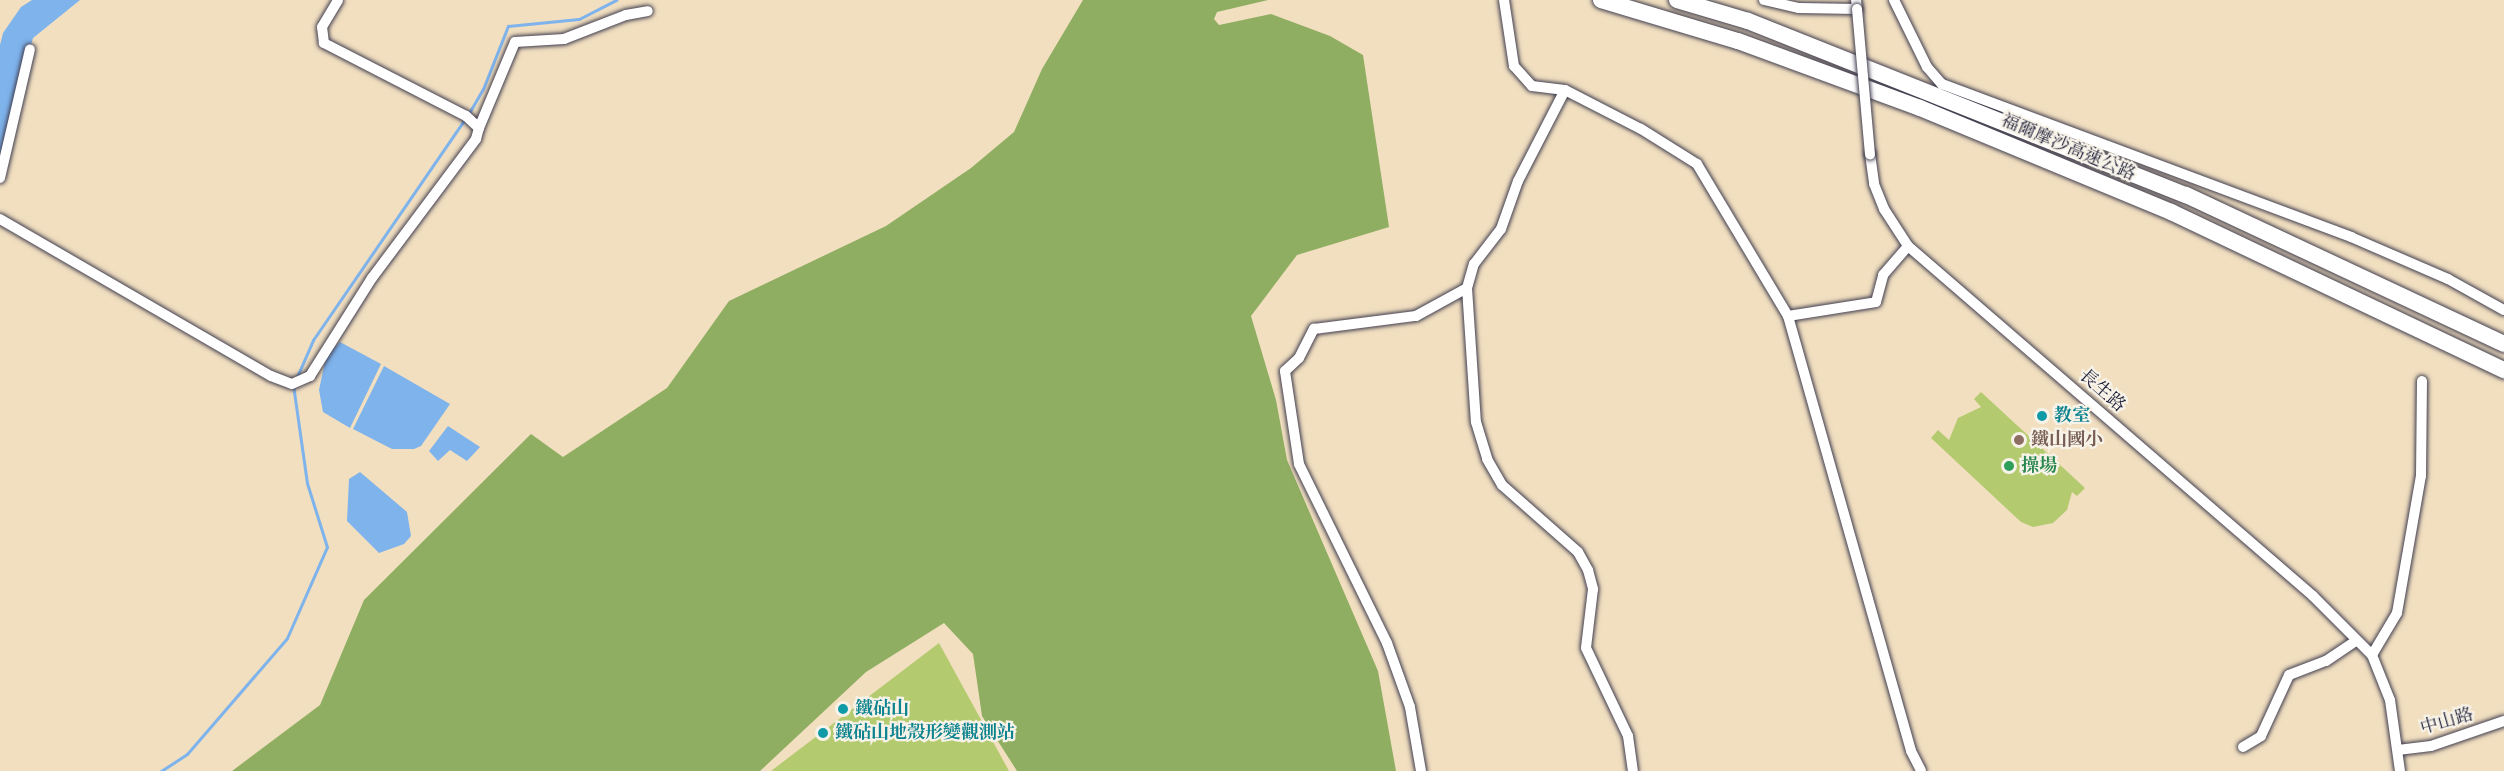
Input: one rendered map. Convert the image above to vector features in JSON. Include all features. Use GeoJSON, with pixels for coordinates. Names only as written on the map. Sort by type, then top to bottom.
{"type":"FeatureCollection","features":[{"type":"Feature","properties":{"kind":"highway","name":"福爾摩沙高速公路"},"geometry":{"type":"LineString","coordinates":[[1600,0],[1738,41],[1920,108],[2171,212],[2456,344],[2504,370]]}},
{"type":"Feature","properties":{"kind":"highway","name":"福爾摩沙高速公路"},"geometry":{"type":"LineString","coordinates":[[1677,0],[1770,29],[2186,195],[2504,344]]}},
{"type":"Feature","properties":{"kind":"street"},"geometry":{"type":"LineString","coordinates":[[338,0],[322,27],[324,43],[466,116],[479,128]]}},
{"type":"Feature","properties":{"kind":"street"},"geometry":{"type":"LineString","coordinates":[[1504,0],[1514,66],[1532,86],[1565,90],[1641,129],[1697,164],[1788,316],[1911,751],[1921,771]]}},
{"type":"Feature","properties":{"kind":"street"},"geometry":{"type":"LineString","coordinates":[[1764,0],[1799,8],[1857,4]]}},
{"type":"Feature","properties":{"kind":"street"},"geometry":{"type":"LineString","coordinates":[[1894,0],[1927,67],[1942,84],[2351,237],[2448,279],[2504,310]]}},
{"type":"Feature","properties":{"kind":"street","name":"長生路"},"geometry":{"type":"LineString","coordinates":[[1857,4],[1874,184],[1884,209],[1908,246],[2313,596],[2356,641],[2372,654],[2385,681],[2400,771]]}},
{"type":"Feature","properties":{"kind":"street"},"geometry":{"type":"LineString","coordinates":[[0,219],[271,376],[292,384],[310,376],[372,278],[476,139],[515,42],[564,39],[626,15],[648,11]]}},
{"type":"Feature","properties":{"kind":"street"},"geometry":{"type":"LineString","coordinates":[[0,178],[30,49]]}},
{"type":"Feature","properties":{"kind":"street"},"geometry":{"type":"LineString","coordinates":[[1565,90],[1518,181],[1501,229],[1474,264],[1467,288],[1476,422],[1487,459],[1502,485],[1578,552],[1588,570],[1593,590],[1586,648],[1628,736],[1633,771]]}},
{"type":"Feature","properties":{"kind":"street"},"geometry":{"type":"LineString","coordinates":[[1788,316],[1876,302],[1883,275],[1908,246]]}},
{"type":"Feature","properties":{"kind":"street"},"geometry":{"type":"LineString","coordinates":[[1420,771],[1410,707],[1387,643],[1299,464],[1285,371],[1299,358],[1314,329],[1416,316],[1467,288]]}},
{"type":"Feature","properties":{"kind":"street"},"geometry":{"type":"LineString","coordinates":[[2372,654],[2397,613],[2421,476],[2422,381]]}},
{"type":"Feature","properties":{"kind":"street"},"geometry":{"type":"LineString","coordinates":[[2243,747],[2261,736],[2289,675],[2326,661],[2356,641]]}},
{"type":"Feature","properties":{"kind":"street","name":"中山路"},"geometry":{"type":"LineString","coordinates":[[2398,750],[2431,747],[2504,721]]}},
{"type":"Feature","properties":{"kind":"green space"},"geometry":{"type":"Polygon","coordinates":[[[1083,0],[1268,0],[1217,12],[1214,19],[1219,25],[1271,14],[1330,36],[1363,55],[1389,227],[1297,255],[1251,316],[1276,400],[1287,460],[1378,671],[1396,771],[1017,771],[982,716],[973,654],[944,623],[866,672],[760,771],[232,771],[320,705],[364,600],[531,434],[563,457],[667,388],[729,301],[886,226],[971,168],[1014,132],[1042,69],[1083,0]]]}},
{"type":"Feature","properties":{"kind":"green space"},"geometry":{"type":"Polygon","coordinates":[[[1981,392],[2085,488],[2077,496],[2072,492],[2067,510],[2053,523],[2033,527],[2021,522],[1931,438],[1938,430],[1949,440],[1958,418],[1981,407],[1974,399],[1981,392]]]}},
{"type":"Feature","properties":{"kind":"green space"},"geometry":{"type":"Polygon","coordinates":[[[939,643],[1009,771],[771,771],[939,643]]]}},
{"type":"Feature","properties":{"kind":"water"},"geometry":{"type":"Polygon","coordinates":[[[32,0],[80,0],[33,38],[0,158],[0,45],[3,33],[21,7],[32,0]]]}},
{"type":"Feature","properties":{"kind":"water"},"geometry":{"type":"Polygon","coordinates":[[[340,342],[381,364],[350,428],[323,412],[319,390],[326,357],[340,342]]]}},
{"type":"Feature","properties":{"kind":"water"},"geometry":{"type":"Polygon","coordinates":[[[384,366],[450,404],[421,446],[414,449],[392,449],[353,429],[384,366]]]}},
{"type":"Feature","properties":{"kind":"water"},"geometry":{"type":"Polygon","coordinates":[[[448,426],[480,447],[467,461],[450,450],[438,461],[429,451],[448,426]]]}},
{"type":"Feature","properties":{"kind":"water"},"geometry":{"type":"Polygon","coordinates":[[[360,472],[407,512],[411,536],[404,544],[379,553],[347,521],[349,479],[360,472]]]}},
{"type":"Feature","properties":{"kind":"waterway"},"geometry":{"type":"LineString","coordinates":[[469,113],[483,89],[508,26],[579,19],[616,0]]}},
{"type":"Feature","properties":{"kind":"waterway"},"geometry":{"type":"LineString","coordinates":[[296,379],[313,340],[465,119]]}},
{"type":"Feature","properties":{"kind":"waterway"},"geometry":{"type":"LineString","coordinates":[[161,771],[187,754],[287,638],[327,547],[307,483],[293,385]]}},
{"type":"Feature","properties":{"kind":"place","name":"教室"},"geometry":{"type":"Point","coordinates":[2042,416]}},
{"type":"Feature","properties":{"kind":"place","name":"鐵山國小"},"geometry":{"type":"Point","coordinates":[2019,440]}},
{"type":"Feature","properties":{"kind":"place","name":"操場"},"geometry":{"type":"Point","coordinates":[2009,466]}},
{"type":"Feature","properties":{"kind":"place","name":"鐵砧山"},"geometry":{"type":"Point","coordinates":[843,709]}},
{"type":"Feature","properties":{"kind":"place","name":"鐵砧山地殼形變觀測站"},"geometry":{"type":"Point","coordinates":[823,733]}}]}
